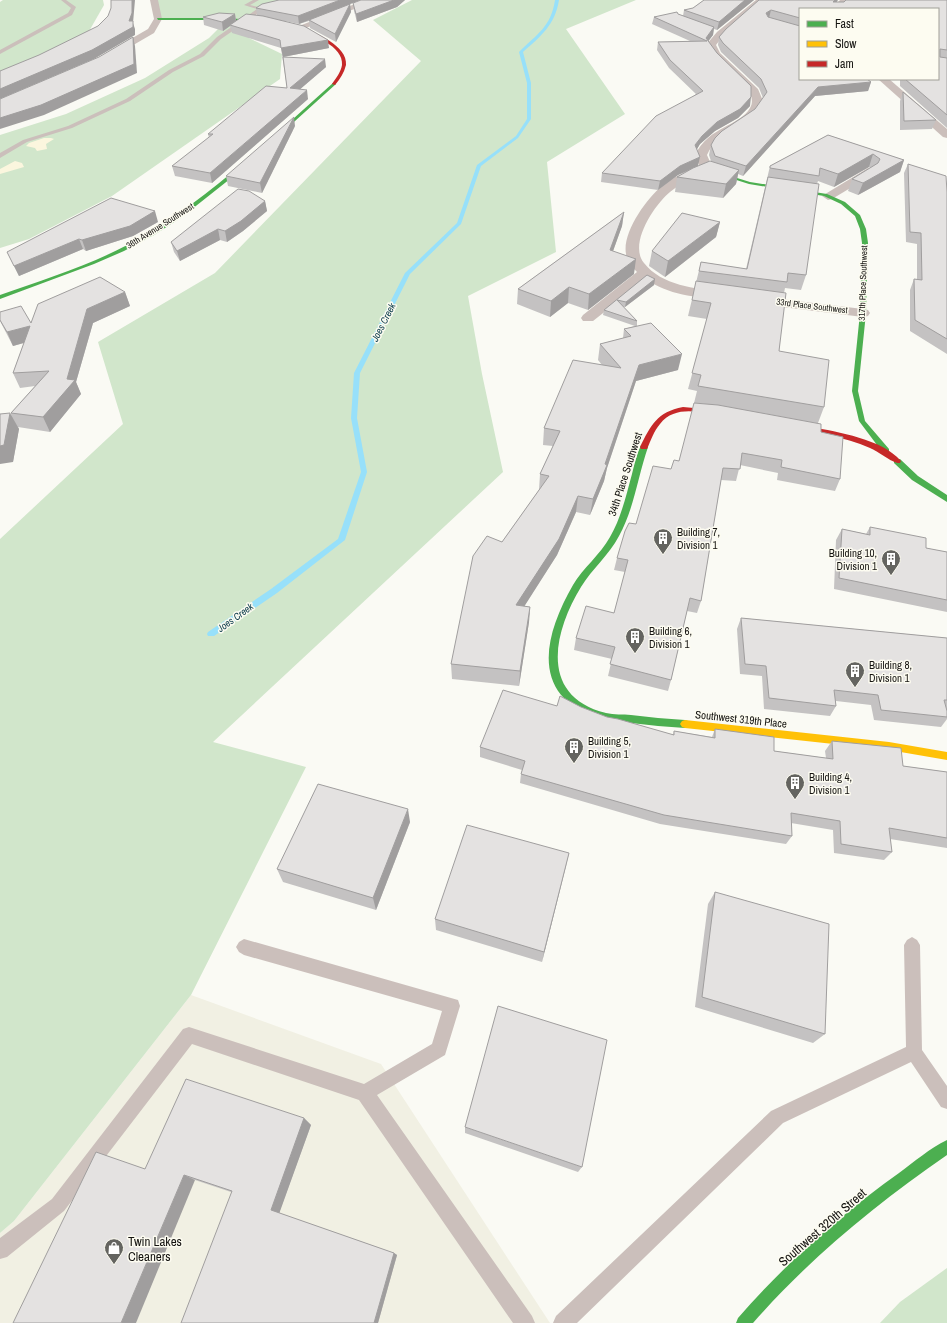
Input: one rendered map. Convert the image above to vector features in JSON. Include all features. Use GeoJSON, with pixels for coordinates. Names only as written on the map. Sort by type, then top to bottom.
{"type":"FeatureCollection","features":[{"type":"Feature","properties":{"kind":"street"},"geometry":{"type":"LineString","coordinates":[[98,62],[151,30],[158,20],[154,0]]}},
{"type":"Feature","properties":{"kind":"street"},"geometry":{"type":"LineString","coordinates":[[158,20],[244,20],[298,28],[373,0]]}},
{"type":"Feature","properties":{"kind":"street"},"geometry":{"type":"LineString","coordinates":[[707,168],[701,155],[706,145],[717,135],[750,116],[755,111],[758,103],[754,91],[712,49],[712,43],[716,33],[761,0]]}},
{"type":"Feature","properties":{"kind":"street"},"geometry":{"type":"LineString","coordinates":[[837,8],[845,0]]}},
{"type":"Feature","properties":{"kind":"street","name":"36th Avenue Southwest"},"geometry":{"type":"LineString","coordinates":[[0,297],[122,250],[167,224],[203,200],[335,83],[344,72],[346,64],[341,52],[325,38],[298,28]]}},
{"type":"Feature","properties":{"kind":"street"},"geometry":{"type":"LineString","coordinates":[[884,80],[947,135]]}},
{"type":"Feature","properties":{"kind":"street","name":"317th Place Southwest"},"geometry":{"type":"LineString","coordinates":[[707,168],[725,176],[749,183],[805,190],[828,196],[850,208],[858,218],[863,228],[865,243],[863,312],[856,369],[856,391],[862,421],[888,453]]}},
{"type":"Feature","properties":{"kind":"street","name":"33rd Place Southwest"},"geometry":{"type":"LineString","coordinates":[[707,168],[689,175],[667,189],[647,211],[635,234],[632,250],[634,259],[645,272],[661,282],[681,289],[863,312]]}},
{"type":"Feature","properties":{"kind":"street"},"geometry":{"type":"LineString","coordinates":[[828,196],[868,172]]}},
{"type":"Feature","properties":{"kind":"street"},"geometry":{"type":"LineString","coordinates":[[588,318],[645,272]]}},
{"type":"Feature","properties":{"kind":"street","name":"34th Place Southwest"},"geometry":{"type":"LineString","coordinates":[[552,671],[554,644],[566,607],[581,580],[601,557],[614,538],[630,501],[650,434],[658,420],[665,414],[674,411],[688,410],[730,416]]}},
{"type":"Feature","properties":{"kind":"street"},"geometry":{"type":"LineString","coordinates":[[782,424],[853,439],[871,445],[888,453],[915,478],[947,499]]}},
{"type":"Feature","properties":{"kind":"street","name":"Southwest 319th Place"},"geometry":{"type":"LineString","coordinates":[[552,671],[558,685],[568,697],[584,708],[605,716],[659,723],[889,746],[947,756]]}},
{"type":"Feature","properties":{"kind":"street","name":"Southwest 320th Street"},"geometry":{"type":"LineString","coordinates":[[743,1323],[774,1286],[838,1226],[890,1186],[947,1147]]}},
{"type":"Feature","properties":{"kind":"lane"},"geometry":{"type":"LineString","coordinates":[[0,52],[70,14],[74,8],[63,0]]}},
{"type":"Feature","properties":{"kind":"lane"},"geometry":{"type":"LineString","coordinates":[[0,156],[25,141],[70,128],[128,100],[171,71],[205,53],[219,38],[261,9],[246,5],[257,0]]}},
{"type":"Feature","properties":{"kind":"lane"},"geometry":{"type":"LineString","coordinates":[[912,945],[914,1052],[947,1101]]}},
{"type":"Feature","properties":{"kind":"lane"},"geometry":{"type":"LineString","coordinates":[[244,947],[452,1006],[439,1049],[365,1094]]}},
{"type":"Feature","properties":{"kind":"lane"},"geometry":{"type":"LineString","coordinates":[[0,1250],[58,1205],[189,1035],[365,1094],[525,1323]]}},
{"type":"Feature","properties":{"kind":"lane"},"geometry":{"type":"LineString","coordinates":[[563,1323],[777,1117],[914,1052]]}},
{"type":"Feature","properties":{"kind":"shaded area"},"geometry":{"type":"Polygon","coordinates":[[[191,995],[381,1064],[550,1323],[0,1323],[0,1233],[14,1221],[191,995]]]}},
{"type":"Feature","properties":{"kind":"green space"},"geometry":{"type":"Polygon","coordinates":[[[3,0],[103,0],[104,5],[88,33],[0,76],[0,2],[3,0]]]}},
{"type":"Feature","properties":{"kind":"green space"},"geometry":{"type":"Polygon","coordinates":[[[154,0],[300,0],[263,9],[248,20],[249,38],[282,54],[280,79],[112,196],[29,239],[0,248],[0,135],[66,114],[145,78],[209,38],[228,19],[158,19],[154,0]]]}},
{"type":"Feature","properties":{"kind":"green space"},"geometry":{"type":"Polygon","coordinates":[[[412,0],[636,0],[566,29],[625,114],[547,162],[556,252],[468,296],[482,374],[503,472],[213,742],[306,767],[191,995],[14,1221],[0,1233],[0,539],[123,424],[98,342],[215,273],[421,61],[373,20],[412,0]]]}},
{"type":"Feature","properties":{"kind":"green space"},"geometry":{"type":"Polygon","coordinates":[[[947,1268],[947,1323],[880,1323],[900,1302],[947,1268]]]}},
{"type":"Feature","properties":{"kind":"sand"},"geometry":{"type":"Polygon","coordinates":[[[44,138],[54,139],[46,144],[47,149],[37,151],[35,148],[26,146],[29,143],[44,138]]]}},
{"type":"Feature","properties":{"kind":"sand"},"geometry":{"type":"Polygon","coordinates":[[[15,161],[22,163],[24,167],[0,174],[0,169],[15,161]]]}},
{"type":"Feature","properties":{"kind":"building"},"geometry":{"type":"Polygon","coordinates":[[[111,0],[132,0],[132,13],[129,21],[133,21],[133,27],[92,50],[0,89],[0,71],[39,55],[98,26],[108,16],[111,8],[111,0]]]}},
{"type":"Feature","properties":{"kind":"building"},"geometry":{"type":"Polygon","coordinates":[[[279,0],[340,0],[298,16],[256,8],[262,4],[279,0]]]}},
{"type":"Feature","properties":{"kind":"building"},"geometry":{"type":"Polygon","coordinates":[[[361,0],[394,0],[356,14],[353,3],[361,0]]]}},
{"type":"Feature","properties":{"kind":"building"},"geometry":{"type":"Polygon","coordinates":[[[704,0],[745,0],[719,22],[684,10],[693,8],[704,0]]]}},
{"type":"Feature","properties":{"kind":"building"},"geometry":{"type":"Polygon","coordinates":[[[759,0],[835,0],[833,2],[844,2],[846,0],[947,0],[947,50],[940,49],[940,57],[947,58],[947,115],[906,80],[939,80],[939,8],[799,8],[799,18],[771,10],[766,13],[768,17],[799,26],[799,80],[868,80],[871,82],[818,87],[746,166],[715,156],[711,145],[715,138],[722,131],[755,109],[767,92],[761,79],[723,43],[719,37],[759,0]]]}},
{"type":"Feature","properties":{"kind":"building"},"geometry":{"type":"Polygon","coordinates":[[[350,4],[335,34],[309,20],[350,4]]]}},
{"type":"Feature","properties":{"kind":"building"},"geometry":{"type":"Polygon","coordinates":[[[677,12],[678,14],[714,27],[706,38],[717,53],[751,86],[751,97],[740,109],[717,122],[702,136],[695,145],[700,157],[680,166],[660,181],[602,173],[656,116],[703,91],[670,60],[658,42],[707,41],[654,17],[677,12]]]}},
{"type":"Feature","properties":{"kind":"building"},"geometry":{"type":"Polygon","coordinates":[[[219,13],[235,14],[222,22],[203,17],[219,13]]]}},
{"type":"Feature","properties":{"kind":"building"},"geometry":{"type":"Polygon","coordinates":[[[246,14],[263,16],[304,26],[328,40],[281,48],[280,40],[230,25],[246,14]]]}},
{"type":"Feature","properties":{"kind":"building"},"geometry":{"type":"Polygon","coordinates":[[[133,37],[134,64],[41,105],[0,118],[0,99],[99,57],[133,37]]]}},
{"type":"Feature","properties":{"kind":"building"},"geometry":{"type":"Polygon","coordinates":[[[283,57],[325,59],[290,88],[307,90],[210,173],[172,166],[213,134],[208,134],[266,86],[287,88],[283,57]]]}},
{"type":"Feature","properties":{"kind":"building"},"geometry":{"type":"Polygon","coordinates":[[[903,92],[936,120],[904,121],[903,92]]]}},
{"type":"Feature","properties":{"kind":"building"},"geometry":{"type":"Polygon","coordinates":[[[294,117],[260,183],[226,176],[294,117]]]}},
{"type":"Feature","properties":{"kind":"building"},"geometry":{"type":"Polygon","coordinates":[[[828,135],[904,160],[863,183],[852,179],[878,163],[880,159],[873,154],[838,174],[820,168],[819,176],[770,168],[770,166],[828,135]]]}},
{"type":"Feature","properties":{"kind":"building"},"geometry":{"type":"Polygon","coordinates":[[[710,161],[739,170],[726,184],[677,177],[693,168],[710,161]]]}},
{"type":"Feature","properties":{"kind":"building"},"geometry":{"type":"Polygon","coordinates":[[[908,164],[946,176],[947,339],[915,320],[914,279],[922,280],[921,233],[910,232],[908,164]]]}},
{"type":"Feature","properties":{"kind":"building"},"geometry":{"type":"Polygon","coordinates":[[[768,177],[819,184],[806,275],[788,273],[787,282],[699,271],[701,262],[747,269],[768,177]]]}},
{"type":"Feature","properties":{"kind":"building"},"geometry":{"type":"Polygon","coordinates":[[[238,189],[249,191],[265,201],[241,221],[225,231],[218,229],[177,251],[171,242],[238,189]]]}},
{"type":"Feature","properties":{"kind":"building"},"geometry":{"type":"Polygon","coordinates":[[[111,198],[155,211],[130,226],[82,240],[79,239],[14,266],[7,252],[111,198]]]}},
{"type":"Feature","properties":{"kind":"building"},"geometry":{"type":"Polygon","coordinates":[[[624,212],[610,250],[636,259],[589,294],[569,287],[551,301],[518,289],[624,212]]]}},
{"type":"Feature","properties":{"kind":"building"},"geometry":{"type":"Polygon","coordinates":[[[682,213],[720,222],[668,261],[652,251],[682,213]]]}},
{"type":"Feature","properties":{"kind":"building"},"geometry":{"type":"Polygon","coordinates":[[[647,275],[655,279],[626,302],[617,300],[637,321],[604,310],[647,275]]]}},
{"type":"Feature","properties":{"kind":"building"},"geometry":{"type":"Polygon","coordinates":[[[100,277],[125,292],[87,309],[67,379],[75,380],[43,417],[11,413],[49,371],[13,373],[30,326],[7,332],[0,320],[0,312],[21,306],[31,323],[38,304],[100,277]]]}},
{"type":"Feature","properties":{"kind":"building"},"geometry":{"type":"Polygon","coordinates":[[[696,281],[786,293],[779,351],[829,360],[824,407],[698,386],[701,375],[692,373],[711,303],[692,300],[696,281]]]}},
{"type":"Feature","properties":{"kind":"building"},"geometry":{"type":"Polygon","coordinates":[[[651,323],[682,354],[639,365],[605,464],[607,465],[593,499],[578,496],[559,539],[516,605],[530,607],[520,671],[451,664],[473,556],[487,536],[502,542],[549,476],[540,474],[560,431],[544,428],[573,360],[621,368],[600,344],[631,336],[624,329],[651,323]]]}},
{"type":"Feature","properties":{"kind":"building"},"geometry":{"type":"Polygon","coordinates":[[[694,403],[718,405],[821,424],[821,432],[843,437],[840,479],[781,467],[782,460],[742,453],[740,469],[723,468],[701,601],[690,598],[671,680],[610,664],[615,647],[576,638],[586,606],[614,613],[628,560],[617,558],[625,531],[629,523],[636,524],[653,466],[671,469],[674,460],[679,461],[694,403]]]}},
{"type":"Feature","properties":{"kind":"building"},"geometry":{"type":"Polygon","coordinates":[[[10,413],[4,445],[0,446],[0,414],[10,413]]]}},
{"type":"Feature","properties":{"kind":"building","name":"Building 10, Division 1"},"geometry":{"type":"Polygon","coordinates":[[[870,527],[926,538],[926,548],[947,552],[947,600],[839,578],[842,529],[870,535],[870,527]]]}},
{"type":"Feature","properties":{"kind":"building","name":"Building 8, Division 1"},"geometry":{"type":"Polygon","coordinates":[[[741,618],[947,638],[947,700],[944,700],[947,717],[881,710],[878,695],[834,690],[836,706],[769,698],[766,666],[745,664],[741,618]]]}},
{"type":"Feature","properties":{"kind":"building"},"geometry":{"type":"Polygon","coordinates":[[[503,690],[557,706],[560,696],[581,707],[607,717],[674,735],[674,731],[715,738],[715,729],[774,737],[774,751],[833,759],[832,741],[901,748],[903,766],[947,772],[947,838],[889,828],[892,852],[841,844],[840,821],[791,813],[792,836],[664,815],[521,774],[525,761],[480,747],[503,690]]]}},
{"type":"Feature","properties":{"kind":"building"},"geometry":{"type":"Polygon","coordinates":[[[318,784],[408,809],[373,898],[277,869],[318,784]]]}},
{"type":"Feature","properties":{"kind":"building"},"geometry":{"type":"Polygon","coordinates":[[[467,825],[569,853],[544,952],[435,919],[467,825]]]}},
{"type":"Feature","properties":{"kind":"building"},"geometry":{"type":"Polygon","coordinates":[[[715,892],[829,924],[825,1034],[702,997],[715,892]]]}},
{"type":"Feature","properties":{"kind":"building"},"geometry":{"type":"Polygon","coordinates":[[[498,1006],[607,1040],[582,1167],[465,1127],[498,1006]]]}},
{"type":"Feature","properties":{"kind":"building"},"geometry":{"type":"Polygon","coordinates":[[[186,1079],[304,1118],[271,1210],[394,1253],[374,1323],[181,1323],[232,1191],[184,1175],[121,1323],[13,1323],[96,1152],[145,1169],[186,1079]]]}},
{"type":"Feature","properties":{"kind":"waterway","name":"Joes Creek"},"geometry":{"type":"LineString","coordinates":[[211,634],[274,591],[341,540],[364,472],[354,418],[357,373],[408,273],[459,224],[479,165],[517,137],[529,119],[529,83],[521,52],[545,29],[553,17],[557,0]]}},
{"type":"Feature","properties":{"kind":"traffic: fast"},"geometry":{"type":"LineString","coordinates":[[158,19],[228,19],[269,22]]}},
{"type":"Feature","properties":{"kind":"traffic: fast"},"geometry":{"type":"LineString","coordinates":[[0,297],[92,263],[122,250],[152,234],[180,215],[233,174],[334,84]]}},
{"type":"Feature","properties":{"kind":"traffic: fast"},"geometry":{"type":"LineString","coordinates":[[710,170],[749,183],[825,195],[843,203],[857,215],[863,229],[865,243],[863,313],[855,391],[862,421],[886,451]]}},
{"type":"Feature","properties":{"kind":"traffic: fast"},"geometry":{"type":"LineString","coordinates":[[644,447],[628,503],[615,536],[611,543],[581,579],[567,605],[559,625],[554,644],[553,662],[556,679],[566,694],[581,706],[607,717],[685,724]]}},
{"type":"Feature","properties":{"kind":"traffic: fast"},"geometry":{"type":"LineString","coordinates":[[897,461],[915,478],[947,499]]}},
{"type":"Feature","properties":{"kind":"traffic: fast"},"geometry":{"type":"LineString","coordinates":[[743,1323],[790,1273],[839,1228],[864,1207],[947,1147]]}},
{"type":"Feature","properties":{"kind":"traffic: slow"},"geometry":{"type":"LineString","coordinates":[[685,724],[889,746],[947,756]]}},
{"type":"Feature","properties":{"kind":"traffic: jam"},"geometry":{"type":"LineString","coordinates":[[300,28],[329,42],[337,48],[342,56],[344,64],[342,73],[334,84]]}},
{"type":"Feature","properties":{"kind":"traffic: jam"},"geometry":{"type":"LineString","coordinates":[[644,447],[657,422],[665,415],[674,411],[683,409],[721,414]]}},
{"type":"Feature","properties":{"kind":"traffic: jam"},"geometry":{"type":"LineString","coordinates":[[792,426],[861,441],[887,453],[897,461]]}},
{"type":"Feature","properties":{"kind":"place","name":"Building 7, Division 1"},"geometry":{"type":"Point","coordinates":[663,555]}},
{"type":"Feature","properties":{"kind":"place","name":"Building 10, Division 1"},"geometry":{"type":"Point","coordinates":[891,576]}},
{"type":"Feature","properties":{"kind":"place","name":"Building 6, Division 1"},"geometry":{"type":"Point","coordinates":[635,654]}},
{"type":"Feature","properties":{"kind":"place","name":"Building 8, Division 1"},"geometry":{"type":"Point","coordinates":[855,688]}},
{"type":"Feature","properties":{"kind":"place","name":"Building 5, Division 1"},"geometry":{"type":"Point","coordinates":[574,764]}},
{"type":"Feature","properties":{"kind":"place","name":"Building 4, Division 1"},"geometry":{"type":"Point","coordinates":[795,800]}},
{"type":"Feature","properties":{"kind":"place","name":"Twin Lakes Cleaners"},"geometry":{"type":"Point","coordinates":[114,1265]}}]}
